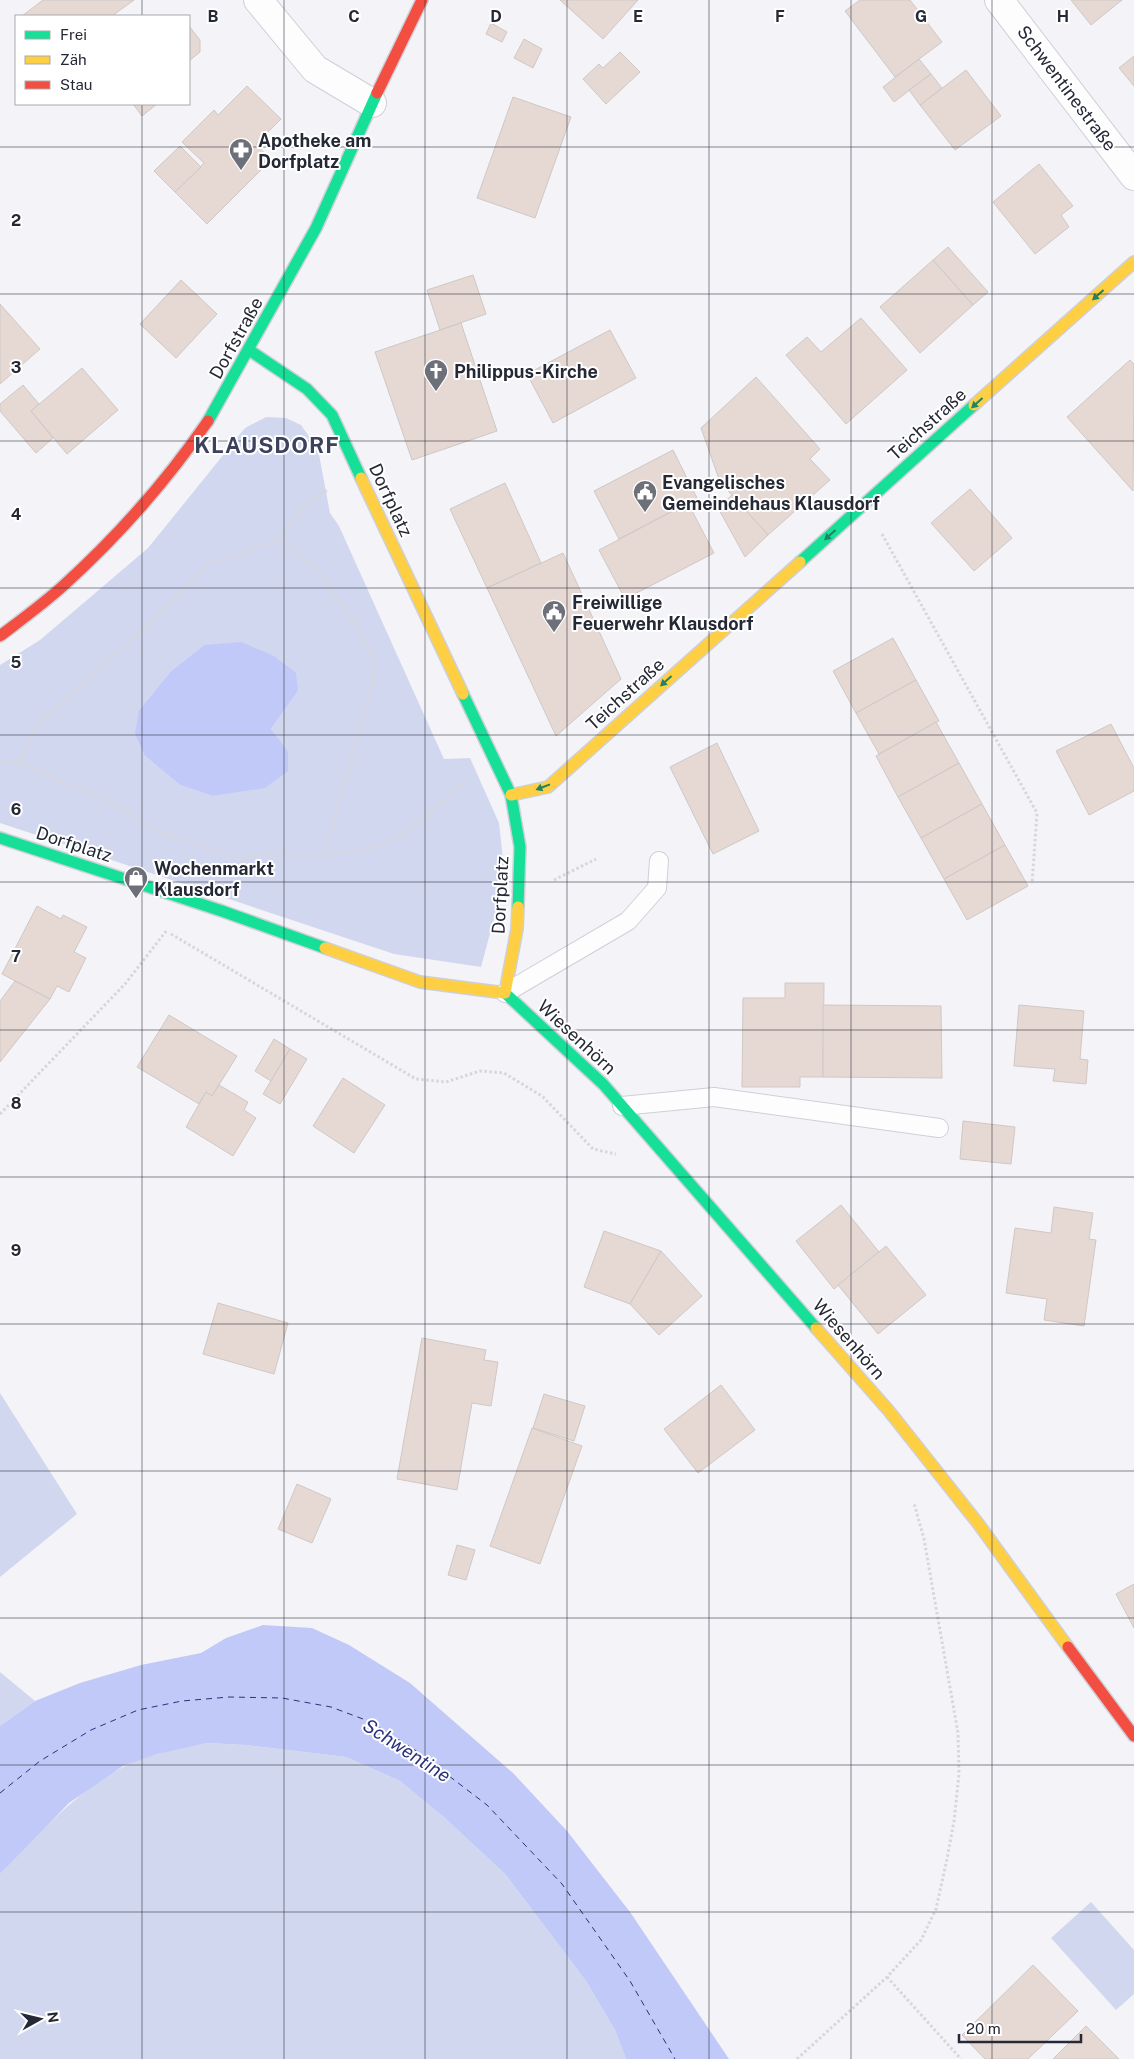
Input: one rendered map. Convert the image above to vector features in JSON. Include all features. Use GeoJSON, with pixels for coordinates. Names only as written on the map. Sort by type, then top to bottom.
{"type":"FeatureCollection","features":[{"type":"Feature","properties":{"kind":"street"},"geometry":{"type":"LineString","coordinates":[[258,0],[315,69],[372,103]]}},
{"type":"Feature","properties":{"kind":"street","name":"Dorfstraße"},"geometry":{"type":"LineString","coordinates":[[0,636],[62,587],[149,499],[184,456],[208,421],[316,228],[372,103],[422,0]]}},
{"type":"Feature","properties":{"kind":"street","name":"Schwentinestraße"},"geometry":{"type":"LineString","coordinates":[[999,0],[1134,176]]}},
{"type":"Feature","properties":{"kind":"street","name":"Teichstraße"},"geometry":{"type":"LineString","coordinates":[[511,795],[548,787],[1134,262]]}},
{"type":"Feature","properties":{"kind":"street","name":"Dorfplatz"},"geometry":{"type":"LineString","coordinates":[[0,838],[222,911],[420,982],[505,993],[517,929],[520,847],[511,795],[332,415],[307,389],[249,350]]}},
{"type":"Feature","properties":{"kind":"street","name":"Wiesenhörn"},"geometry":{"type":"LineString","coordinates":[[505,993],[603,1084],[889,1411],[977,1522],[1134,1736]]}},
{"type":"Feature","properties":{"kind":"lane"},"geometry":{"type":"LineString","coordinates":[[505,993],[628,922],[657,888],[659,861]]}},
{"type":"Feature","properties":{"kind":"lane"},"geometry":{"type":"LineString","coordinates":[[622,1106],[714,1098],[939,1128]]}},
{"type":"Feature","properties":{"kind":"path"},"geometry":{"type":"LineString","coordinates":[[19,763],[38,725],[134,638],[208,564],[281,539],[300,512],[314,497],[359,475]]}},
{"type":"Feature","properties":{"kind":"path"},"geometry":{"type":"LineString","coordinates":[[865,503],[1037,813],[1032,884]]}},
{"type":"Feature","properties":{"kind":"path"},"geometry":{"type":"LineString","coordinates":[[281,539],[321,573],[365,640],[374,658],[374,680],[324,856]]}},
{"type":"Feature","properties":{"kind":"path"},"geometry":{"type":"LineString","coordinates":[[0,761],[19,763],[99,797],[165,834],[244,859],[259,854],[324,856],[359,851],[390,842],[427,816],[459,786],[498,764]]}},
{"type":"Feature","properties":{"kind":"path"},"geometry":{"type":"LineString","coordinates":[[518,898],[596,859]]}},
{"type":"Feature","properties":{"kind":"path"},"geometry":{"type":"LineString","coordinates":[[0,1114],[125,984],[165,930],[222,911]]}},
{"type":"Feature","properties":{"kind":"path"},"geometry":{"type":"LineString","coordinates":[[165,930],[416,1079],[446,1082],[480,1071],[504,1073],[542,1096],[593,1149],[620,1154]]}},
{"type":"Feature","properties":{"kind":"path"},"geometry":{"type":"LineString","coordinates":[[797,2059],[887,1977],[921,1940],[936,1909],[954,1821],[959,1774],[958,1734],[924,1539],[914,1502]]}},
{"type":"Feature","properties":{"kind":"path"},"geometry":{"type":"LineString","coordinates":[[887,1977],[961,2059]]}},
{"type":"Feature","properties":{"kind":"shaded area"},"geometry":{"type":"Polygon","coordinates":[[[266,417],[286,418],[301,425],[318,449],[330,513],[339,526],[444,759],[470,758],[499,823],[505,878],[481,967],[394,954],[0,823],[0,665],[40,640],[148,548],[245,428],[266,417]],[[204,645],[171,671],[139,710],[145,756],[180,785],[212,796],[271,729],[298,691],[204,645]]]}},
{"type":"Feature","properties":{"kind":"shaded area"},"geometry":{"type":"Polygon","coordinates":[[[0,1393],[77,1514],[0,1577],[0,1393]]]}},
{"type":"Feature","properties":{"kind":"shaded area"},"geometry":{"type":"Polygon","coordinates":[[[0,1672],[35,1701],[0,1726],[0,1672]]]}},
{"type":"Feature","properties":{"kind":"shaded area"},"geometry":{"type":"Polygon","coordinates":[[[207,1743],[245,1745],[346,1757],[400,1781],[445,1818],[506,1875],[586,1981],[615,2030],[626,2059],[0,2059],[0,1874],[57,1816],[105,1777],[143,1758],[207,1743]]]}},
{"type":"Feature","properties":{"kind":"shaded area"},"geometry":{"type":"Polygon","coordinates":[[[1091,1902],[1134,1950],[1134,1994],[1116,2010],[1051,1938],[1091,1902]]]}},
{"type":"Feature","properties":{"kind":"water"},"geometry":{"type":"Polygon","coordinates":[[[241,642],[274,656],[296,673],[298,691],[271,729],[288,752],[288,771],[265,788],[212,796],[180,785],[145,756],[135,734],[139,710],[171,671],[204,645],[241,642]]]}},
{"type":"Feature","properties":{"kind":"water","name":"Schwentine"},"geometry":{"type":"Polygon","coordinates":[[[263,1625],[312,1628],[349,1645],[410,1683],[513,1773],[567,1831],[630,1912],[729,2059],[626,2059],[615,2030],[586,1981],[506,1875],[445,1818],[400,1781],[346,1757],[245,1745],[207,1743],[157,1754],[123,1766],[69,1803],[0,1874],[0,1726],[35,1701],[80,1683],[141,1665],[201,1653],[226,1638],[263,1625]]]}},
{"type":"Feature","properties":{"kind":"building"},"geometry":{"type":"Polygon","coordinates":[[[43,0],[134,0],[113,15],[23,15],[43,0]]]}},
{"type":"Feature","properties":{"kind":"building"},"geometry":{"type":"Polygon","coordinates":[[[560,0],[638,0],[603,39],[560,0]]]}},
{"type":"Feature","properties":{"kind":"building"},"geometry":{"type":"Polygon","coordinates":[[[860,0],[910,0],[942,42],[895,77],[845,11],[860,0]]]}},
{"type":"Feature","properties":{"kind":"building"},"geometry":{"type":"Polygon","coordinates":[[[1071,0],[1122,0],[1091,25],[1071,0]]]}},
{"type":"Feature","properties":{"kind":"building"},"geometry":{"type":"Polygon","coordinates":[[[491,23],[507,32],[502,42],[486,34],[491,23]]]}},
{"type":"Feature","properties":{"kind":"building"},"geometry":{"type":"Polygon","coordinates":[[[190,27],[200,40],[200,52],[190,60],[190,27]]]}},
{"type":"Feature","properties":{"kind":"building"},"geometry":{"type":"Polygon","coordinates":[[[524,39],[542,49],[533,68],[514,58],[524,39]]]}},
{"type":"Feature","properties":{"kind":"building"},"geometry":{"type":"Polygon","coordinates":[[[620,52],[640,72],[606,104],[583,79],[599,64],[603,68],[620,52]]]}},
{"type":"Feature","properties":{"kind":"building"},"geometry":{"type":"Polygon","coordinates":[[[1134,56],[1134,86],[1119,68],[1134,56]]]}},
{"type":"Feature","properties":{"kind":"building"},"geometry":{"type":"Polygon","coordinates":[[[919,59],[931,74],[894,102],[883,87],[919,59]]]}},
{"type":"Feature","properties":{"kind":"building"},"geometry":{"type":"Polygon","coordinates":[[[966,70],[1001,116],[955,150],[920,105],[966,70]]]}},
{"type":"Feature","properties":{"kind":"building"},"geometry":{"type":"Polygon","coordinates":[[[931,74],[942,88],[920,105],[909,90],[931,74]]]}},
{"type":"Feature","properties":{"kind":"building"},"geometry":{"type":"Polygon","coordinates":[[[247,86],[281,119],[256,144],[271,160],[207,224],[175,192],[204,163],[182,142],[214,110],[218,115],[247,86]]]}},
{"type":"Feature","properties":{"kind":"building"},"geometry":{"type":"Polygon","coordinates":[[[513,97],[571,117],[535,218],[477,198],[513,97]]]}},
{"type":"Feature","properties":{"kind":"building"},"geometry":{"type":"Polygon","coordinates":[[[134,105],[156,105],[142,116],[134,105]]]}},
{"type":"Feature","properties":{"kind":"building"},"geometry":{"type":"Polygon","coordinates":[[[180,146],[201,167],[175,192],[154,171],[180,146]]]}},
{"type":"Feature","properties":{"kind":"building"},"geometry":{"type":"Polygon","coordinates":[[[1039,164],[1073,206],[1061,215],[1069,227],[1035,254],[993,202],[1039,164]]]}},
{"type":"Feature","properties":{"kind":"building"},"geometry":{"type":"Polygon","coordinates":[[[948,247],[988,292],[973,305],[933,260],[948,247]]]}},
{"type":"Feature","properties":{"kind":"building"},"geometry":{"type":"Polygon","coordinates":[[[933,260],[973,305],[920,353],[880,307],[933,260]]]}},
{"type":"Feature","properties":{"kind":"building"},"geometry":{"type":"Polygon","coordinates":[[[473,275],[486,314],[440,330],[427,290],[473,275]]]}},
{"type":"Feature","properties":{"kind":"building"},"geometry":{"type":"Polygon","coordinates":[[[181,280],[217,314],[176,358],[140,324],[181,280]]]}},
{"type":"Feature","properties":{"kind":"building"},"geometry":{"type":"Polygon","coordinates":[[[0,304],[40,349],[0,384],[0,304]]]}},
{"type":"Feature","properties":{"kind":"building"},"geometry":{"type":"Polygon","coordinates":[[[861,318],[907,370],[846,424],[786,355],[807,337],[821,352],[861,318]]]}},
{"type":"Feature","properties":{"kind":"building","name":"Philippus-Kirche"},"geometry":{"type":"Polygon","coordinates":[[[461,323],[497,431],[412,460],[375,352],[461,323]]]}},
{"type":"Feature","properties":{"kind":"building"},"geometry":{"type":"Polygon","coordinates":[[[610,330],[636,378],[553,423],[527,374],[610,330]]]}},
{"type":"Feature","properties":{"kind":"building"},"geometry":{"type":"Polygon","coordinates":[[[1130,360],[1134,364],[1133,491],[1067,417],[1130,360]]]}},
{"type":"Feature","properties":{"kind":"building"},"geometry":{"type":"Polygon","coordinates":[[[82,368],[118,410],[67,454],[31,411],[82,368]]]}},
{"type":"Feature","properties":{"kind":"building"},"geometry":{"type":"Polygon","coordinates":[[[756,377],[820,449],[810,459],[830,480],[768,535],[720,482],[701,428],[756,377]]]}},
{"type":"Feature","properties":{"kind":"building"},"geometry":{"type":"Polygon","coordinates":[[[23,385],[39,404],[31,411],[53,438],[36,453],[0,411],[0,404],[23,385]]]}},
{"type":"Feature","properties":{"kind":"building"},"geometry":{"type":"Polygon","coordinates":[[[673,450],[697,498],[619,539],[594,491],[673,450]]]}},
{"type":"Feature","properties":{"kind":"building"},"geometry":{"type":"Polygon","coordinates":[[[505,483],[541,563],[487,588],[450,509],[505,483]]]}},
{"type":"Feature","properties":{"kind":"building"},"geometry":{"type":"Polygon","coordinates":[[[970,489],[1012,538],[974,571],[931,523],[970,489]]]}},
{"type":"Feature","properties":{"kind":"building"},"geometry":{"type":"Polygon","coordinates":[[[732,495],[768,535],[745,557],[718,508],[732,495]]]}},
{"type":"Feature","properties":{"kind":"building"},"geometry":{"type":"Polygon","coordinates":[[[688,503],[714,553],[625,599],[599,550],[688,503]]]}},
{"type":"Feature","properties":{"kind":"building","name":"Freiwillige Feuerwehr Klausdorf"},"geometry":{"type":"Polygon","coordinates":[[[563,553],[621,679],[556,736],[487,588],[563,553]]]}},
{"type":"Feature","properties":{"kind":"building"},"geometry":{"type":"Polygon","coordinates":[[[893,638],[916,680],[856,713],[833,671],[893,638]]]}},
{"type":"Feature","properties":{"kind":"building"},"geometry":{"type":"Polygon","coordinates":[[[916,680],[939,721],[879,754],[856,713],[916,680]]]}},
{"type":"Feature","properties":{"kind":"building"},"geometry":{"type":"Polygon","coordinates":[[[936,722],[959,763],[898,797],[876,756],[936,722]]]}},
{"type":"Feature","properties":{"kind":"building"},"geometry":{"type":"Polygon","coordinates":[[[1111,724],[1134,768],[1134,791],[1089,815],[1056,751],[1111,724]]]}},
{"type":"Feature","properties":{"kind":"building"},"geometry":{"type":"Polygon","coordinates":[[[717,743],[759,831],[713,854],[670,767],[717,743]]]}},
{"type":"Feature","properties":{"kind":"building"},"geometry":{"type":"Polygon","coordinates":[[[959,763],[982,804],[921,838],[898,797],[959,763]]]}},
{"type":"Feature","properties":{"kind":"building"},"geometry":{"type":"Polygon","coordinates":[[[982,804],[1005,845],[944,879],[921,838],[982,804]]]}},
{"type":"Feature","properties":{"kind":"building"},"geometry":{"type":"Polygon","coordinates":[[[1005,845],[1028,886],[967,920],[944,879],[1005,845]]]}},
{"type":"Feature","properties":{"kind":"building"},"geometry":{"type":"Polygon","coordinates":[[[37,906],[61,919],[63,915],[87,927],[74,952],[86,958],[69,992],[57,986],[50,999],[2,974],[37,906]]]}},
{"type":"Feature","properties":{"kind":"building"},"geometry":{"type":"Polygon","coordinates":[[[15,981],[50,999],[0,1062],[0,1001],[15,981]]]}},
{"type":"Feature","properties":{"kind":"building"},"geometry":{"type":"Polygon","coordinates":[[[785,983],[824,983],[823,1077],[800,1077],[800,1087],[742,1087],[743,998],[785,998],[785,983]]]}},
{"type":"Feature","properties":{"kind":"building"},"geometry":{"type":"Polygon","coordinates":[[[823,1005],[941,1006],[942,1078],[823,1077],[823,1005]]]}},
{"type":"Feature","properties":{"kind":"building"},"geometry":{"type":"Polygon","coordinates":[[[1019,1005],[1084,1011],[1080,1059],[1088,1060],[1086,1084],[1053,1081],[1055,1069],[1014,1066],[1019,1005]]]}},
{"type":"Feature","properties":{"kind":"building"},"geometry":{"type":"Polygon","coordinates":[[[169,1015],[237,1056],[212,1096],[206,1092],[199,1104],[137,1067],[169,1015]]]}},
{"type":"Feature","properties":{"kind":"building"},"geometry":{"type":"Polygon","coordinates":[[[274,1039],[290,1049],[271,1081],[255,1071],[274,1039]]]}},
{"type":"Feature","properties":{"kind":"building"},"geometry":{"type":"Polygon","coordinates":[[[290,1049],[307,1059],[280,1104],[263,1094],[290,1049]]]}},
{"type":"Feature","properties":{"kind":"building"},"geometry":{"type":"Polygon","coordinates":[[[343,1078],[385,1105],[354,1153],[313,1126],[343,1078]]]}},
{"type":"Feature","properties":{"kind":"building"},"geometry":{"type":"Polygon","coordinates":[[[219,1085],[248,1102],[244,1110],[256,1118],[233,1156],[186,1127],[206,1092],[212,1096],[219,1085]]]}},
{"type":"Feature","properties":{"kind":"building"},"geometry":{"type":"Polygon","coordinates":[[[963,1121],[1015,1127],[1011,1164],[960,1159],[963,1121]]]}},
{"type":"Feature","properties":{"kind":"building"},"geometry":{"type":"Polygon","coordinates":[[[841,1205],[879,1252],[834,1289],[796,1241],[841,1205]]]}},
{"type":"Feature","properties":{"kind":"building"},"geometry":{"type":"Polygon","coordinates":[[[1054,1207],[1093,1213],[1089,1239],[1096,1240],[1084,1326],[1044,1320],[1047,1299],[1006,1293],[1015,1228],[1051,1233],[1054,1207]]]}},
{"type":"Feature","properties":{"kind":"building"},"geometry":{"type":"Polygon","coordinates":[[[604,1231],[661,1251],[630,1304],[584,1287],[604,1231]]]}},
{"type":"Feature","properties":{"kind":"building"},"geometry":{"type":"Polygon","coordinates":[[[886,1246],[926,1295],[878,1334],[838,1285],[886,1246]]]}},
{"type":"Feature","properties":{"kind":"building"},"geometry":{"type":"Polygon","coordinates":[[[661,1251],[702,1296],[659,1335],[630,1304],[661,1251]]]}},
{"type":"Feature","properties":{"kind":"building"},"geometry":{"type":"Polygon","coordinates":[[[218,1303],[288,1323],[274,1374],[203,1354],[218,1303]]]}},
{"type":"Feature","properties":{"kind":"building"},"geometry":{"type":"Polygon","coordinates":[[[422,1338],[486,1350],[484,1360],[498,1362],[491,1406],[472,1403],[457,1490],[397,1479],[422,1338]]]}},
{"type":"Feature","properties":{"kind":"building"},"geometry":{"type":"Polygon","coordinates":[[[721,1385],[755,1430],[698,1473],[664,1429],[721,1385]]]}},
{"type":"Feature","properties":{"kind":"building"},"geometry":{"type":"Polygon","coordinates":[[[544,1394],[585,1406],[574,1441],[533,1428],[544,1394]]]}},
{"type":"Feature","properties":{"kind":"building"},"geometry":{"type":"Polygon","coordinates":[[[532,1428],[582,1446],[540,1564],[490,1546],[532,1428]]]}},
{"type":"Feature","properties":{"kind":"building"},"geometry":{"type":"Polygon","coordinates":[[[297,1484],[331,1499],[312,1543],[278,1529],[297,1484]]]}},
{"type":"Feature","properties":{"kind":"building"},"geometry":{"type":"Polygon","coordinates":[[[457,1545],[475,1550],[466,1580],[448,1575],[457,1545]]]}},
{"type":"Feature","properties":{"kind":"building"},"geometry":{"type":"Polygon","coordinates":[[[1134,1584],[1134,1628],[1116,1594],[1134,1584]]]}},
{"type":"Feature","properties":{"kind":"building"},"geometry":{"type":"Polygon","coordinates":[[[1033,1965],[1078,2011],[1028,2059],[985,2059],[962,2035],[1033,1965]]]}},
{"type":"Feature","properties":{"kind":"building"},"geometry":{"type":"Polygon","coordinates":[[[1086,2026],[1119,2059],[1053,2059],[1086,2026]]]}},
{"type":"Feature","properties":{"kind":"ferry route"},"geometry":{"type":"LineString","coordinates":[[0,1793],[40,1761],[91,1730],[138,1710],[182,1701],[229,1697],[282,1698],[331,1707],[371,1722],[415,1750],[487,1805],[562,1884],[630,1981],[675,2059]]}},
{"type":"Feature","properties":{"kind":"traffic: fast"},"geometry":{"type":"LineString","coordinates":[[208,421],[316,228],[377,93]]}},
{"type":"Feature","properties":{"kind":"traffic: fast"},"geometry":{"type":"LineString","coordinates":[[249,350],[307,389],[332,415],[361,478]]}},
{"type":"Feature","properties":{"kind":"traffic: fast"},"geometry":{"type":"LineString","coordinates":[[800,562],[974,405]]}},
{"type":"Feature","properties":{"kind":"traffic: fast"},"geometry":{"type":"LineString","coordinates":[[463,694],[511,795],[520,847],[518,907]]}},
{"type":"Feature","properties":{"kind":"traffic: fast"},"geometry":{"type":"LineString","coordinates":[[0,838],[222,911],[325,948]]}},
{"type":"Feature","properties":{"kind":"traffic: fast"},"geometry":{"type":"LineString","coordinates":[[505,993],[603,1084],[816,1328]]}},
{"type":"Feature","properties":{"kind":"traffic: slow"},"geometry":{"type":"LineString","coordinates":[[974,405],[1134,262]]}},
{"type":"Feature","properties":{"kind":"traffic: slow"},"geometry":{"type":"LineString","coordinates":[[361,478],[463,694]]}},
{"type":"Feature","properties":{"kind":"traffic: slow"},"geometry":{"type":"LineString","coordinates":[[511,795],[548,787],[800,562]]}},
{"type":"Feature","properties":{"kind":"traffic: slow"},"geometry":{"type":"LineString","coordinates":[[325,948],[420,982],[505,993],[517,929],[518,907]]}},
{"type":"Feature","properties":{"kind":"traffic: slow"},"geometry":{"type":"LineString","coordinates":[[816,1328],[889,1411],[977,1522],[1068,1647]]}},
{"type":"Feature","properties":{"kind":"traffic: jam"},"geometry":{"type":"LineString","coordinates":[[377,93],[422,0]]}},
{"type":"Feature","properties":{"kind":"traffic: jam"},"geometry":{"type":"LineString","coordinates":[[0,636],[55,593],[103,548],[158,487],[208,421]]}},
{"type":"Feature","properties":{"kind":"traffic: jam"},"geometry":{"type":"LineString","coordinates":[[1068,1647],[1134,1736]]}},
{"type":"Feature","properties":{"kind":"place","name":"Apotheke am Dorfplatz"},"geometry":{"type":"Point","coordinates":[241,171]}},
{"type":"Feature","properties":{"kind":"place","name":"Philippus-Kirche"},"geometry":{"type":"Point","coordinates":[436,392]}},
{"type":"Feature","properties":{"kind":"place","name":"Evangelisches Gemeindehaus Klausdorf"},"geometry":{"type":"Point","coordinates":[645,513]}},
{"type":"Feature","properties":{"kind":"place","name":"Freiwillige Feuerwehr Klausdorf"},"geometry":{"type":"Point","coordinates":[554,633]}},
{"type":"Feature","properties":{"kind":"place","name":"Wochenmarkt Klausdorf"},"geometry":{"type":"Point","coordinates":[136,899]}},
{"type":"Feature","properties":{"kind":"district","name":"KLAUSDORF"},"geometry":{"type":"Point","coordinates":[267,445]}}]}
